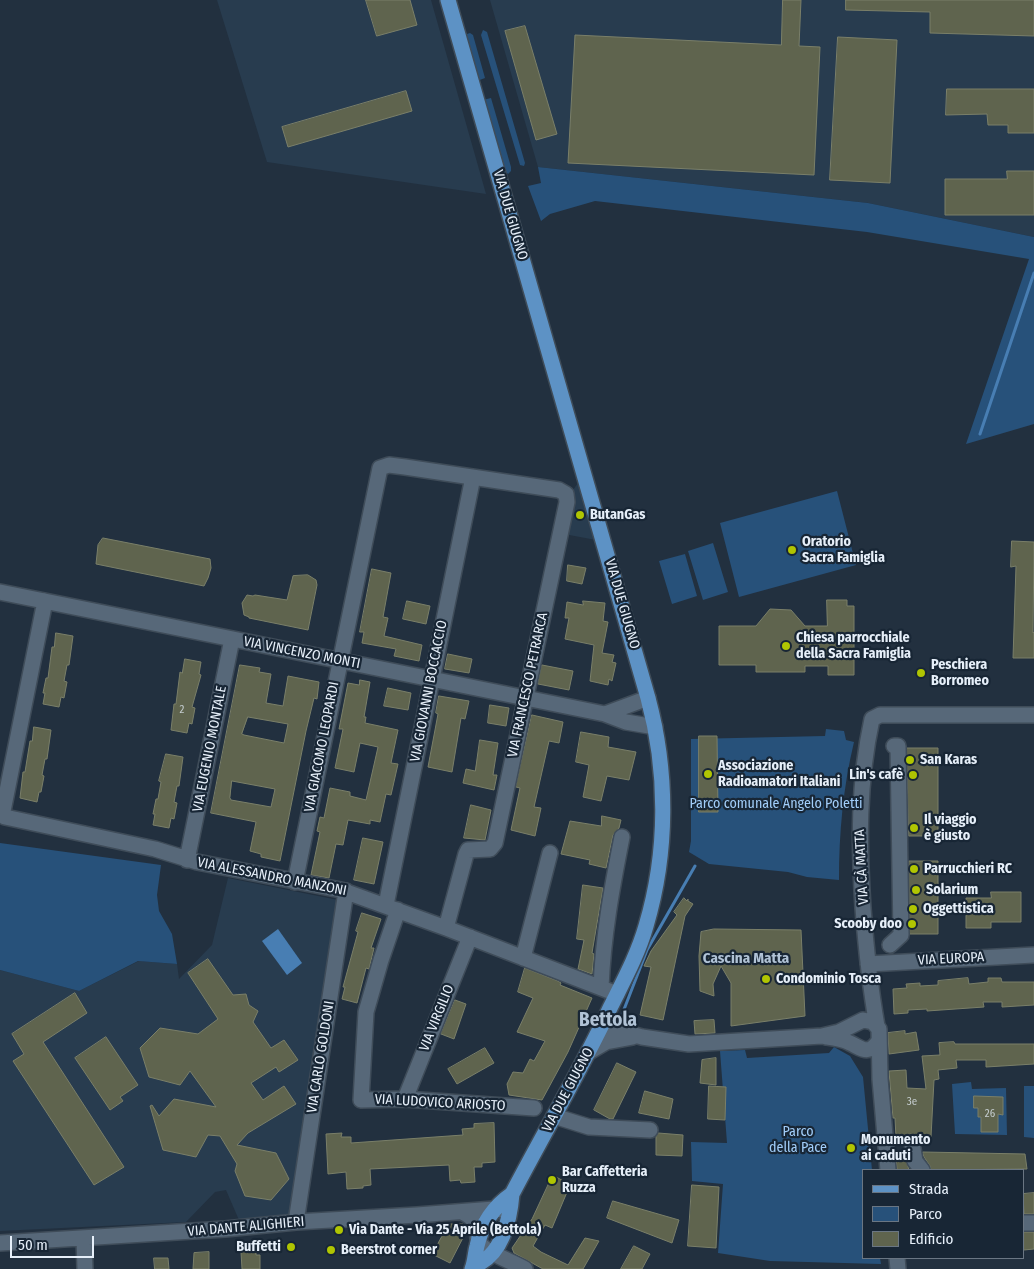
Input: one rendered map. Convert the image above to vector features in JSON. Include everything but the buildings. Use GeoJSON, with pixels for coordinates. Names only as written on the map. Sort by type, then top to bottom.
{"type":"FeatureCollection","features":[{"type":"Feature","properties":{"kind":"main road","name":"VIA DUE GIUGNO"},"geometry":{"type":"LineString","coordinates":[[448,0],[648,698],[655,727],[662,784],[662,825],[659,861],[646,927],[636,955],[589,1052],[512,1194]]}},
{"type":"Feature","properties":{"kind":"main road"},"geometry":{"type":"LineString","coordinates":[[473,1268],[479,1239],[485,1222],[494,1208],[512,1194]]}},
{"type":"Feature","properties":{"kind":"main road"},"geometry":{"type":"LineString","coordinates":[[473,1268],[492,1252],[501,1240],[509,1217],[512,1194]]}},
{"type":"Feature","properties":{"kind":"street","name":"VIA GIACOMO LEOPARDI"},"geometry":{"type":"LineString","coordinates":[[295,882],[379,470],[382,466],[389,465],[473,477]]}},
{"type":"Feature","properties":{"kind":"street","name":"VIA FRANCESCO PETRARCA"},"geometry":{"type":"LineString","coordinates":[[446,928],[468,850],[490,849],[495,843],[524,698],[567,502],[566,494],[559,490],[473,477]]}},
{"type":"Feature","properties":{"kind":"street","name":"VIA GIOVANNI BOCCACCIO"},"geometry":{"type":"LineString","coordinates":[[392,908],[432,679],[473,477]]}},
{"type":"Feature","properties":{"kind":"street","name":"VIA VINCENZO MONTI"},"geometry":{"type":"LineString","coordinates":[[0,592],[605,714],[626,722],[655,727]]}},
{"type":"Feature","properties":{"kind":"street","name":"VIA ALESSANDRO MANZONI"},"geometry":{"type":"LineString","coordinates":[[45,601],[3,810],[4,815],[8,818],[155,849],[186,860],[346,891],[617,994]]}},
{"type":"Feature","properties":{"kind":"street","name":"VIA EUGENIO MONTALE"},"geometry":{"type":"LineString","coordinates":[[186,860],[232,639]]}},
{"type":"Feature","properties":{"kind":"street"},"geometry":{"type":"LineString","coordinates":[[605,714],[648,698]]}},
{"type":"Feature","properties":{"kind":"street","name":"VIA CÀ MATTA"},"geometry":{"type":"LineString","coordinates":[[876,1026],[870,985],[860,876],[862,789],[872,719],[880,715],[1034,715]]}},
{"type":"Feature","properties":{"kind":"street"},"geometry":{"type":"LineString","coordinates":[[890,944],[901,935],[894,847],[898,746],[894,746]]}},
{"type":"Feature","properties":{"kind":"street"},"geometry":{"type":"LineString","coordinates":[[601,988],[607,915],[622,837]]}},
{"type":"Feature","properties":{"kind":"street"},"geometry":{"type":"LineString","coordinates":[[523,958],[550,853]]}},
{"type":"Feature","properties":{"kind":"street","name":"VIA CARLO GOLDONI"},"geometry":{"type":"LineString","coordinates":[[296,1222],[346,891]]}},
{"type":"Feature","properties":{"kind":"street","name":"VIA LUDOVICO ARIOSTO"},"geometry":{"type":"LineString","coordinates":[[392,908],[381,960],[366,1012],[361,1100],[405,1098],[534,1108]]}},
{"type":"Feature","properties":{"kind":"street","name":"VIA VIRGILIO"},"geometry":{"type":"LineString","coordinates":[[405,1098],[470,937]]}},
{"type":"Feature","properties":{"kind":"street","name":"VIA EUROPA"},"geometry":{"type":"LineString","coordinates":[[868,964],[1034,954]]}},
{"type":"Feature","properties":{"kind":"street","name":"VIA CÀ MATTA"},"geometry":{"type":"LineString","coordinates":[[856,1023],[870,985]]}},
{"type":"Feature","properties":{"kind":"street"},"geometry":{"type":"LineString","coordinates":[[602,1026],[676,1043],[700,1044],[822,1036],[839,1032],[856,1023],[868,1020],[876,1026],[880,1034],[878,1042],[880,1080],[888,1169]]}},
{"type":"Feature","properties":{"kind":"street"},"geometry":{"type":"LineString","coordinates":[[856,1023],[850,1034],[857,1047],[871,1063],[880,1080]]}},
{"type":"Feature","properties":{"kind":"street"},"geometry":{"type":"LineString","coordinates":[[589,1052],[606,1042],[642,1036]]}},
{"type":"Feature","properties":{"kind":"street"},"geometry":{"type":"LineString","coordinates":[[822,1036],[839,1039],[857,1047],[872,1049],[878,1042]]}},
{"type":"Feature","properties":{"kind":"street"},"geometry":{"type":"LineString","coordinates":[[554,1116],[589,1127],[650,1130]]}},
{"type":"Feature","properties":{"kind":"street"},"geometry":{"type":"LineString","coordinates":[[912,1143],[915,1161],[921,1169]]}},
{"type":"Feature","properties":{"kind":"street"},"geometry":{"type":"LineString","coordinates":[[494,1208],[504,1210],[509,1217]]}},
{"type":"Feature","properties":{"kind":"street","name":"VIA DANTE ALIGHIERI"},"geometry":{"type":"LineString","coordinates":[[0,1243],[225,1229],[494,1208]]}},
{"type":"Feature","properties":{"kind":"street"},"geometry":{"type":"LineString","coordinates":[[462,1212],[476,1222],[482,1246],[525,1269]]}},
{"type":"Feature","properties":{"kind":"street"},"geometry":{"type":"LineString","coordinates":[[84,1238],[85,1269]]}},
{"type":"Feature","properties":{"kind":"shaded area"},"geometry":{"type":"Polygon","coordinates":[[[217,0],[431,0],[486,194],[267,162],[217,0]]]}},
{"type":"Feature","properties":{"kind":"shaded area"},"geometry":{"type":"Polygon","coordinates":[[[490,0],[1034,0],[1034,237],[868,203],[538,167],[490,0]]]}},
{"type":"Feature","properties":{"kind":"shaded area"},"geometry":{"type":"Polygon","coordinates":[[[578,483],[596,540],[564,534],[573,490],[578,483]]]}},
{"type":"Feature","properties":{"kind":"shaded area"},"geometry":{"type":"Polygon","coordinates":[[[228,878],[338,900],[324,1002],[289,1216],[239,1220],[226,1190],[215,1192],[186,1222],[0,1231],[0,970],[79,991],[139,961],[177,964],[179,979],[212,945],[228,878]]]}},
{"type":"Feature","properties":{"kind":"shaded area"},"geometry":{"type":"Polygon","coordinates":[[[278,929],[302,963],[287,975],[262,941],[278,929]]]}},
{"type":"Feature","properties":{"kind":"green space"},"geometry":{"type":"Polygon","coordinates":[[[483,30],[487,32],[525,163],[524,166],[520,165],[481,35],[483,30]]]}},
{"type":"Feature","properties":{"kind":"green space"},"geometry":{"type":"Polygon","coordinates":[[[467,34],[473,35],[485,78],[477,81],[466,38],[467,34]]]}},
{"type":"Feature","properties":{"kind":"green space"},"geometry":{"type":"Polygon","coordinates":[[[491,98],[511,167],[511,171],[508,174],[504,170],[483,100],[491,98]]]}},
{"type":"Feature","properties":{"kind":"green space"},"geometry":{"type":"Polygon","coordinates":[[[538,167],[868,203],[1034,237],[1034,424],[966,444],[1029,259],[867,232],[595,201],[550,214],[541,221],[528,186],[541,183],[538,167]]]}},
{"type":"Feature","properties":{"kind":"green space"},"geometry":{"type":"Polygon","coordinates":[[[837,491],[856,565],[739,597],[720,523],[837,491]]]}},
{"type":"Feature","properties":{"kind":"green space"},"geometry":{"type":"Polygon","coordinates":[[[713,543],[728,592],[703,600],[688,551],[713,543]]]}},
{"type":"Feature","properties":{"kind":"green space"},"geometry":{"type":"Polygon","coordinates":[[[685,554],[697,596],[672,604],[659,561],[685,554]]]}},
{"type":"Feature","properties":{"kind":"green space","name":"Parco comunale Angelo Poletti"},"geometry":{"type":"Polygon","coordinates":[[[826,729],[844,731],[846,740],[854,742],[842,811],[839,880],[807,877],[788,872],[709,864],[689,852],[691,841],[691,739],[825,736],[826,729]]]}},
{"type":"Feature","properties":{"kind":"green space"},"geometry":{"type":"Polygon","coordinates":[[[0,843],[161,865],[157,895],[159,911],[172,934],[177,964],[138,961],[79,991],[0,970],[0,843]]]}},
{"type":"Feature","properties":{"kind":"green space","name":"Parco della Pace"},"geometry":{"type":"Polygon","coordinates":[[[834,1047],[850,1056],[863,1077],[872,1169],[862,1169],[862,1259],[880,1259],[881,1264],[770,1261],[718,1253],[723,1184],[692,1181],[691,1142],[727,1143],[720,1051],[745,1050],[747,1058],[829,1053],[834,1047]]]}},
{"type":"Feature","properties":{"kind":"green space"},"geometry":{"type":"Polygon","coordinates":[[[971,1082],[972,1089],[1006,1088],[1007,1135],[955,1134],[952,1084],[971,1082]]]}},
{"type":"Feature","properties":{"kind":"green space"},"geometry":{"type":"Polygon","coordinates":[[[1024,1086],[1034,1086],[1034,1138],[1024,1137],[1024,1086]]]}},
{"type":"Feature","properties":{"kind":"waterway"},"geometry":{"type":"LineString","coordinates":[[980,434],[1034,273]]}},
{"type":"Feature","properties":{"kind":"waterway"},"geometry":{"type":"LineString","coordinates":[[618,1025],[647,950],[695,866]]}},
{"type":"Feature","properties":{"kind":"place","name":"ButanGas"},"geometry":{"type":"Point","coordinates":[580,515]}},
{"type":"Feature","properties":{"kind":"place","name":"Oratorio Sacra Famiglia"},"geometry":{"type":"Point","coordinates":[792,550]}},
{"type":"Feature","properties":{"kind":"place","name":"Chiesa parrocchiale della Sacra Famiglia"},"geometry":{"type":"Point","coordinates":[786,646]}},
{"type":"Feature","properties":{"kind":"place","name":"Peschiera Borromeo"},"geometry":{"type":"Point","coordinates":[921,673]}},
{"type":"Feature","properties":{"kind":"place","name":"San Karas"},"geometry":{"type":"Point","coordinates":[910,760]}},
{"type":"Feature","properties":{"kind":"place","name":"Associazione Radioamatori Italiani"},"geometry":{"type":"Point","coordinates":[708,774]}},
{"type":"Feature","properties":{"kind":"place","name":"Lin's cafè"},"geometry":{"type":"Point","coordinates":[913,775]}},
{"type":"Feature","properties":{"kind":"place","name":"Il viaggio è giusto"},"geometry":{"type":"Point","coordinates":[914,828]}},
{"type":"Feature","properties":{"kind":"place","name":"Parrucchieri RC"},"geometry":{"type":"Point","coordinates":[914,869]}},
{"type":"Feature","properties":{"kind":"place","name":"Solarium"},"geometry":{"type":"Point","coordinates":[916,890]}},
{"type":"Feature","properties":{"kind":"place","name":"Oggettistica"},"geometry":{"type":"Point","coordinates":[913,909]}},
{"type":"Feature","properties":{"kind":"place","name":"Scooby doo"},"geometry":{"type":"Point","coordinates":[912,924]}},
{"type":"Feature","properties":{"kind":"place","name":"Condominio Tosca"},"geometry":{"type":"Point","coordinates":[766,979]}},
{"type":"Feature","properties":{"kind":"place","name":"Monumento ai caduti"},"geometry":{"type":"Point","coordinates":[851,1148]}},
{"type":"Feature","properties":{"kind":"place","name":"Bar Caffetteria Ruzza"},"geometry":{"type":"Point","coordinates":[552,1180]}},
{"type":"Feature","properties":{"kind":"place","name":"Via Dante - Via 25 Aprile (Bettola)"},"geometry":{"type":"Point","coordinates":[339,1230]}},
{"type":"Feature","properties":{"kind":"place","name":"Buffetti"},"geometry":{"type":"Point","coordinates":[291,1247]}},
{"type":"Feature","properties":{"kind":"place","name":"Beerstrot corner"},"geometry":{"type":"Point","coordinates":[331,1250]}},
{"type":"Feature","properties":{"kind":"district","name":"Cascina Matta"},"geometry":{"type":"Point","coordinates":[746,959]}},
{"type":"Feature","properties":{"kind":"district","name":"Bettola"},"geometry":{"type":"Point","coordinates":[608,1021]}}]}
